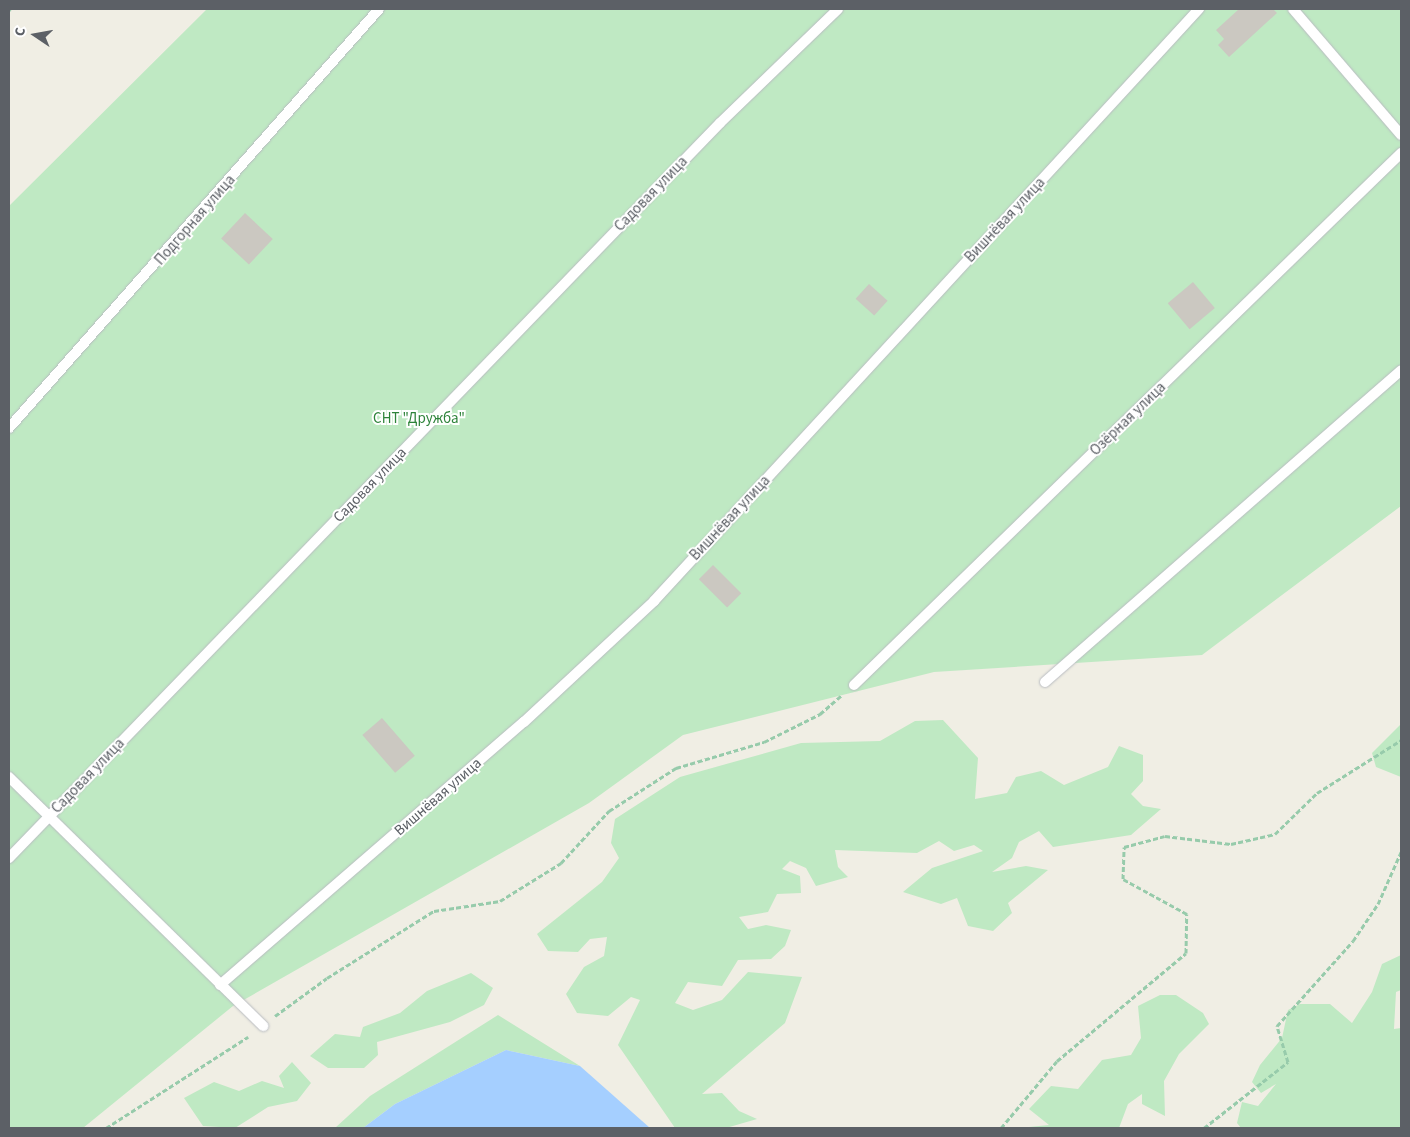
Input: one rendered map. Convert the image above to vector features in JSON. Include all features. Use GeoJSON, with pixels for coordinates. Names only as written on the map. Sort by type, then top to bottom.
{"type":"FeatureCollection","features":[{"type":"Feature","properties":{"kind":"lane","name":"Подгорная улица"},"geometry":{"type":"LineString","coordinates":[[9,428],[379,9]]}},
{"type":"Feature","properties":{"kind":"lane","name":"Садовая улица"},"geometry":{"type":"LineString","coordinates":[[9,858],[720,123],[838,9]]}},
{"type":"Feature","properties":{"kind":"lane","name":"Вишнёвая улица"},"geometry":{"type":"LineString","coordinates":[[220,985],[524,722],[654,601],[1199,9]]}},
{"type":"Feature","properties":{"kind":"lane"},"geometry":{"type":"LineString","coordinates":[[1293,9],[1401,135]]}},
{"type":"Feature","properties":{"kind":"lane","name":"Озёрная улица"},"geometry":{"type":"LineString","coordinates":[[854,685],[1401,153]]}},
{"type":"Feature","properties":{"kind":"lane"},"geometry":{"type":"LineString","coordinates":[[1045,682],[1401,370]]}},
{"type":"Feature","properties":{"kind":"lane"},"geometry":{"type":"LineString","coordinates":[[9,777],[48,818],[262,1026]]}},
{"type":"Feature","properties":{"kind":"path"},"geometry":{"type":"LineString","coordinates":[[106,1128],[262,1026],[327,978],[434,911],[500,901],[562,863],[609,811],[676,768],[764,742],[820,714],[854,685]]}},
{"type":"Feature","properties":{"kind":"path"},"geometry":{"type":"LineString","coordinates":[[1001,1128],[1058,1060],[1186,953],[1186,914],[1123,878],[1124,848],[1165,836],[1231,844],[1275,834],[1317,793],[1401,740]]}},
{"type":"Feature","properties":{"kind":"path"},"geometry":{"type":"LineString","coordinates":[[1204,1128],[1288,1062],[1277,1026],[1353,941],[1378,904],[1401,852]]}},
{"type":"Feature","properties":{"kind":"green space","name":"СНТ \"Дружба\""},"geometry":{"type":"Polygon","coordinates":[[[207,9],[1401,9],[1401,506],[1202,655],[934,672],[683,735],[589,803],[233,1006],[83,1128],[9,1128],[9,206],[207,9]]]}},
{"type":"Feature","properties":{"kind":"green space"},"geometry":{"type":"Polygon","coordinates":[[[943,720],[978,758],[975,799],[1007,793],[1016,777],[1041,771],[1064,785],[1108,767],[1119,746],[1143,755],[1143,781],[1131,794],[1143,806],[1161,809],[1131,835],[1053,847],[1039,831],[1019,842],[1012,858],[992,872],[1026,866],[1048,870],[1008,903],[1012,913],[993,931],[968,926],[957,898],[941,904],[903,892],[932,868],[983,851],[974,845],[954,851],[939,841],[917,853],[835,850],[838,867],[848,877],[816,886],[806,868],[790,861],[782,869],[800,876],[801,893],[777,894],[768,912],[739,917],[748,929],[766,925],[791,930],[785,946],[771,959],[738,960],[722,986],[688,982],[675,1003],[693,1010],[722,1000],[748,972],[802,977],[785,1023],[702,1094],[722,1093],[739,1111],[757,1119],[726,1128],[675,1128],[618,1045],[640,1000],[631,997],[608,1016],[577,1013],[566,994],[584,967],[604,956],[607,937],[590,939],[578,952],[548,951],[537,934],[602,882],[619,858],[611,843],[615,819],[680,777],[801,743],[880,741],[915,721],[943,720]]]}},
{"type":"Feature","properties":{"kind":"green space"},"geometry":{"type":"Polygon","coordinates":[[[1401,724],[1401,777],[1376,767],[1372,753],[1401,724]]]}},
{"type":"Feature","properties":{"kind":"green space"},"geometry":{"type":"Polygon","coordinates":[[[1401,955],[1401,990],[1396,992],[1394,1029],[1401,1028],[1401,1128],[1241,1128],[1237,1123],[1242,1102],[1258,1106],[1276,1084],[1261,1093],[1252,1082],[1260,1065],[1282,1038],[1288,1010],[1300,1004],[1330,1004],[1352,1023],[1372,992],[1382,964],[1401,955]]]}},
{"type":"Feature","properties":{"kind":"green space"},"geometry":{"type":"Polygon","coordinates":[[[471,973],[493,988],[484,1005],[450,1022],[377,1042],[378,1055],[364,1068],[328,1068],[310,1056],[335,1034],[360,1037],[363,1027],[400,1013],[427,991],[471,973]]]}},
{"type":"Feature","properties":{"kind":"green space"},"geometry":{"type":"Polygon","coordinates":[[[1160,995],[1176,995],[1203,1013],[1209,1024],[1179,1054],[1164,1081],[1165,1116],[1142,1104],[1142,1094],[1128,1104],[1119,1128],[1019,1128],[1049,1125],[1029,1109],[1051,1086],[1078,1089],[1102,1060],[1131,1055],[1141,1038],[1138,1006],[1160,995]]]}},
{"type":"Feature","properties":{"kind":"green space"},"geometry":{"type":"Polygon","coordinates":[[[498,1015],[580,1066],[506,1050],[395,1104],[363,1128],[335,1128],[370,1096],[498,1015]]]}},
{"type":"Feature","properties":{"kind":"green space"},"geometry":{"type":"Polygon","coordinates":[[[292,1062],[311,1083],[297,1101],[268,1107],[235,1128],[203,1126],[184,1098],[214,1082],[239,1091],[262,1081],[284,1088],[279,1076],[292,1062]]]}},
{"type":"Feature","properties":{"kind":"water"},"geometry":{"type":"Polygon","coordinates":[[[506,1050],[580,1066],[650,1128],[363,1128],[395,1104],[506,1050]]]}},
{"type":"Feature","properties":{"kind":"building"},"geometry":{"type":"Polygon","coordinates":[[[1239,9],[1273,9],[1277,13],[1229,57],[1218,45],[1224,39],[1216,30],[1239,9]]]}},
{"type":"Feature","properties":{"kind":"building"},"geometry":{"type":"Polygon","coordinates":[[[245,213],[273,239],[249,265],[221,239],[245,213]]]}},
{"type":"Feature","properties":{"kind":"building"},"geometry":{"type":"Polygon","coordinates":[[[1193,282],[1215,308],[1190,329],[1168,303],[1193,282]]]}},
{"type":"Feature","properties":{"kind":"building"},"geometry":{"type":"Polygon","coordinates":[[[869,284],[888,301],[874,316],[856,299],[869,284]]]}},
{"type":"Feature","properties":{"kind":"building"},"geometry":{"type":"Polygon","coordinates":[[[713,565],[741,593],[727,607],[699,579],[713,565]]]}},
{"type":"Feature","properties":{"kind":"building"},"geometry":{"type":"Polygon","coordinates":[[[382,718],[415,756],[395,773],[362,735],[382,718]]]}}]}
